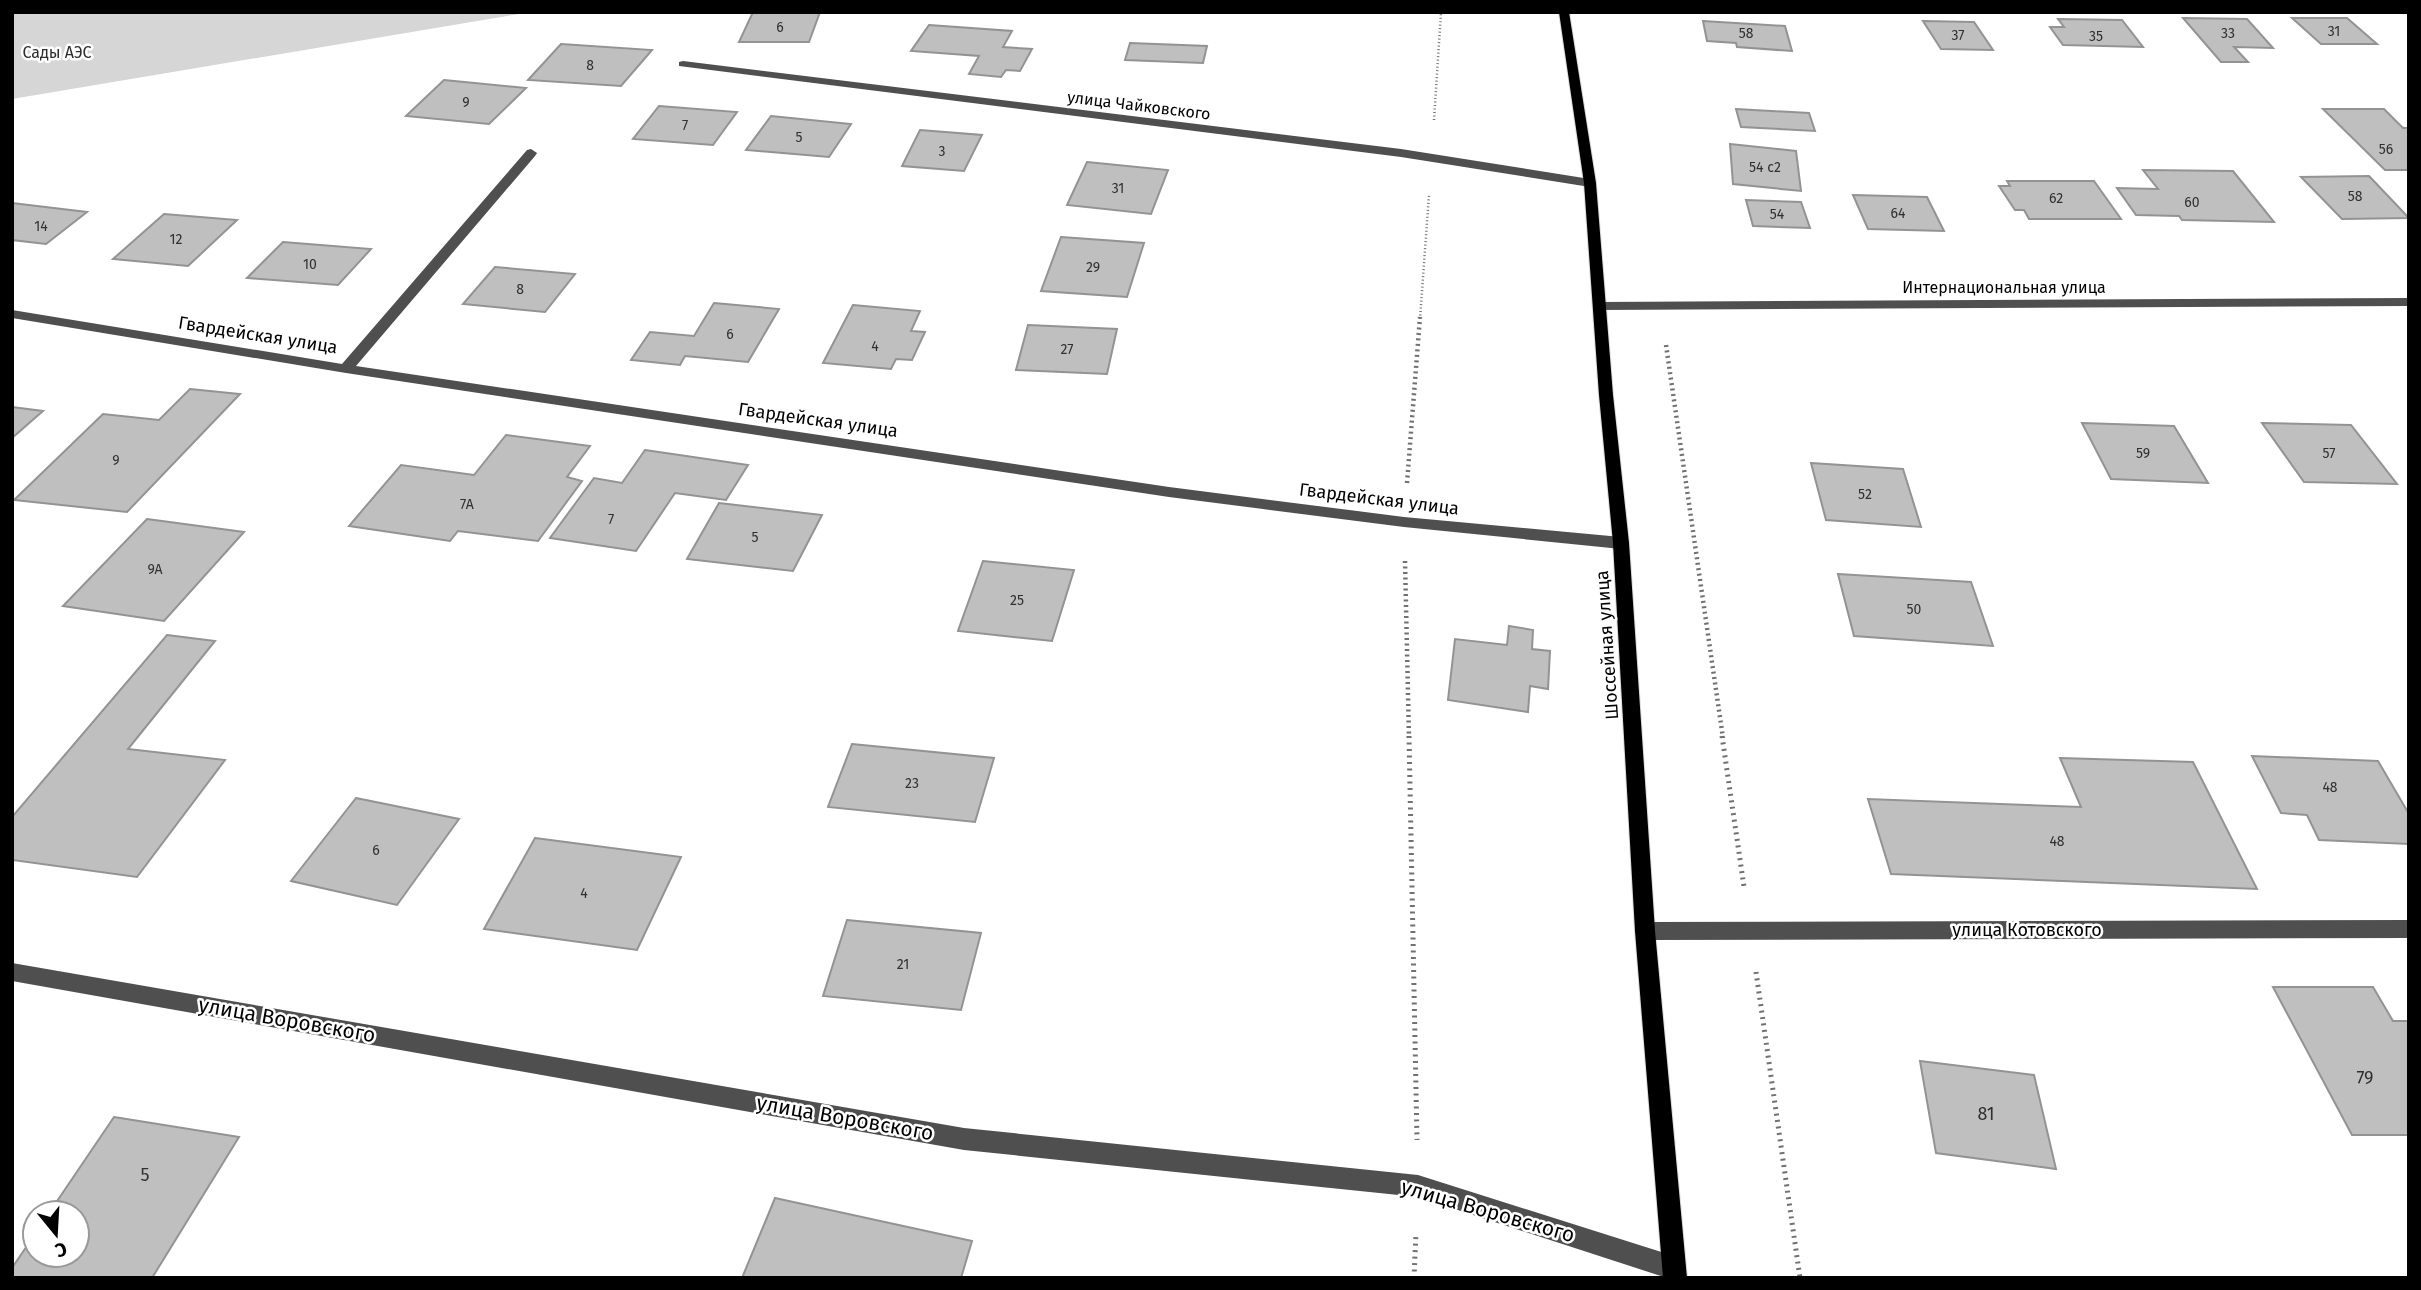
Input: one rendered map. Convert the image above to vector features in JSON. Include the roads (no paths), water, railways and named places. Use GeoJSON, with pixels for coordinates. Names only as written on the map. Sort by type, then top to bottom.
{"type":"FeatureCollection","features":[{"type":"Feature","properties":{"kind":"main road","name":"Шоссейная улица"},"geometry":{"type":"LineString","coordinates":[[1564,12],[1590,183],[1621,543],[1645,931],[1675,1273]]}},
{"type":"Feature","properties":{"kind":"street","name":"улица Чайковского"},"geometry":{"type":"LineString","coordinates":[[683,64],[1432,158],[1590,183]]}},
{"type":"Feature","properties":{"kind":"street"},"geometry":{"type":"LineString","coordinates":[[346,369],[531,153]]}},
{"type":"Feature","properties":{"kind":"street","name":"Интернациональная улица"},"geometry":{"type":"LineString","coordinates":[[1600,306],[2409,302]]}},
{"type":"Feature","properties":{"kind":"street","name":"Гвардейская улица"},"geometry":{"type":"LineString","coordinates":[[12,314],[346,369],[1169,492],[1404,522],[1621,543]]}},
{"type":"Feature","properties":{"kind":"street","name":"улица Котовского"},"geometry":{"type":"LineString","coordinates":[[1645,931],[2409,929]]}},
{"type":"Feature","properties":{"kind":"street","name":"улица Воровского"},"geometry":{"type":"LineString","coordinates":[[12,972],[964,1139],[1418,1186],[1675,1273]]}},
{"type":"Feature","properties":{"kind":"park label","name":"Сады АЭС"},"geometry":{"type":"Point","coordinates":[57,52]}}]}
